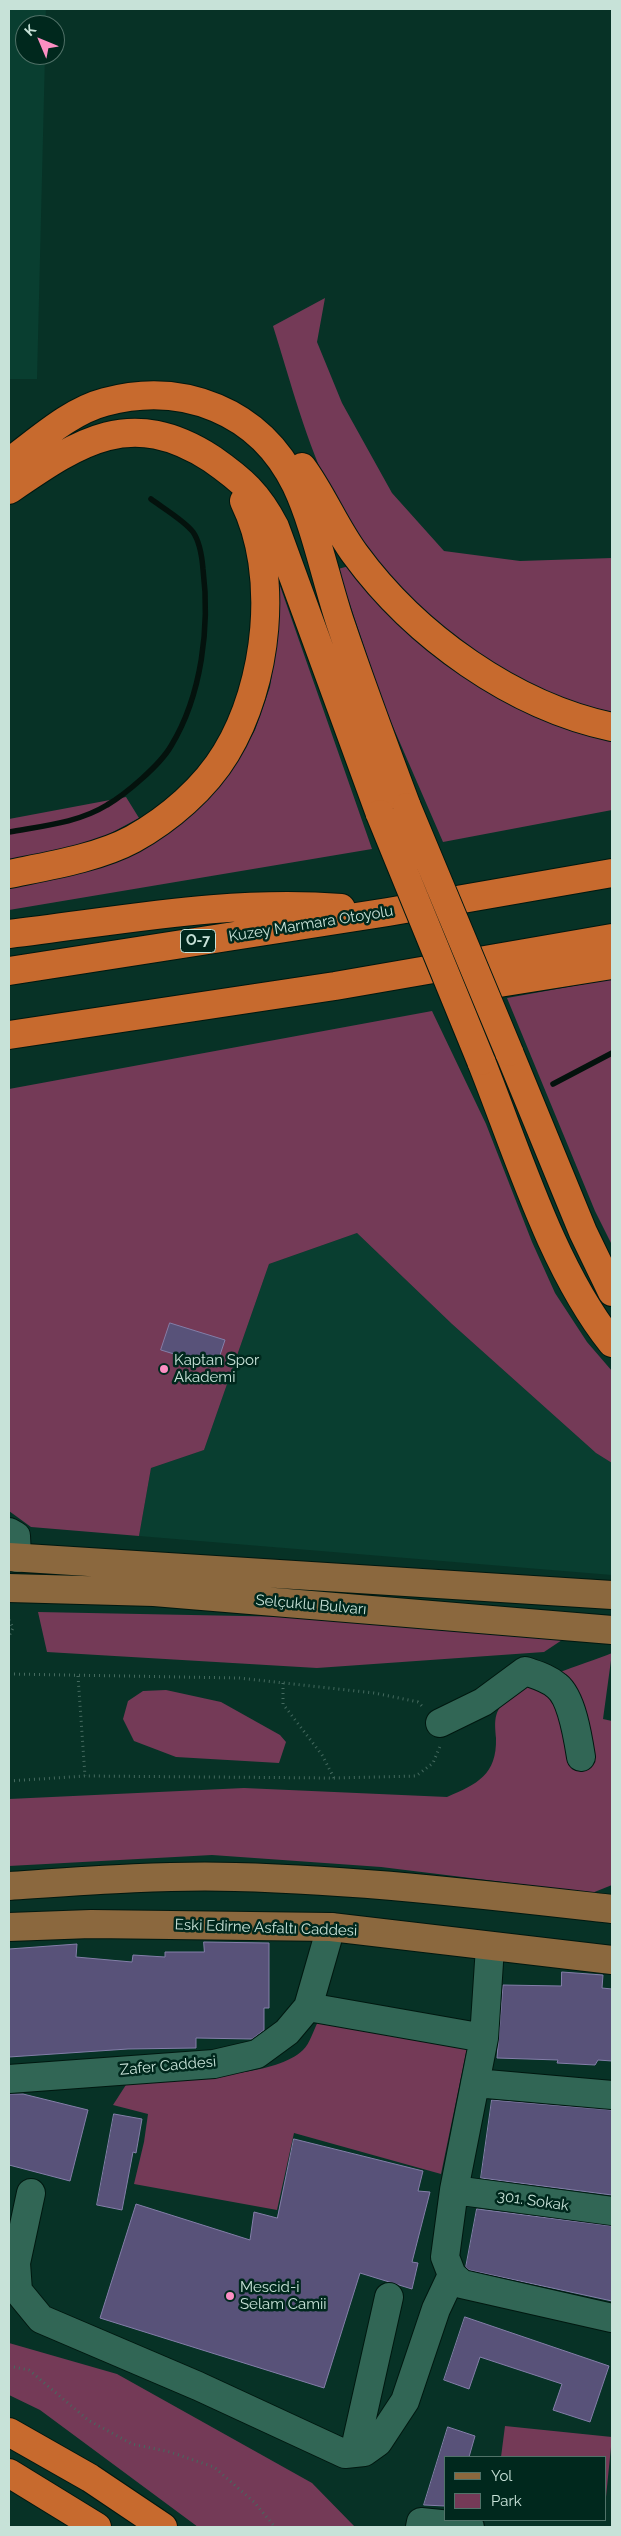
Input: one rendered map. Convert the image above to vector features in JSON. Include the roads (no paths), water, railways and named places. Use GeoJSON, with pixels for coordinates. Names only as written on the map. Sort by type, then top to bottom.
{"type":"FeatureCollection","features":[{"type":"Feature","properties":{"kind":"highway"},"geometry":{"type":"LineString","coordinates":[[9,462],[75,416],[104,402],[132,397],[164,395],[211,404],[244,422],[264,439],[296,485],[340,623],[407,807],[583,1232],[612,1292]]}},
{"type":"Feature","properties":{"kind":"highway"},"geometry":{"type":"LineString","coordinates":[[244,422],[263,426],[292,453],[356,556],[424,629],[482,672],[527,697],[612,727]]}},
{"type":"Feature","properties":{"kind":"highway"},"geometry":{"type":"LineString","coordinates":[[9,490],[70,451],[92,440],[119,434],[143,432],[170,437],[195,449],[246,483],[258,498],[275,528],[380,814],[561,1258],[588,1311],[612,1343]]}},
{"type":"Feature","properties":{"kind":"highway"},"geometry":{"type":"LineString","coordinates":[[9,874],[110,850],[132,840],[180,806],[202,783],[226,753],[241,722],[255,683],[264,631],[264,568],[260,544],[252,518],[229,471]]}},
{"type":"Feature","properties":{"kind":"highway","name":"Kuzey Marmara Otoyolu"},"geometry":{"type":"LineString","coordinates":[[9,971],[388,912],[612,873]]}},
{"type":"Feature","properties":{"kind":"highway"},"geometry":{"type":"LineString","coordinates":[[9,934],[179,913],[295,905],[388,912]]}},
{"type":"Feature","properties":{"kind":"highway"},"geometry":{"type":"LineString","coordinates":[[9,1035],[386,977],[612,938]]}},
{"type":"Feature","properties":{"kind":"highway"},"geometry":{"type":"LineString","coordinates":[[386,977],[474,987],[612,965]]}},
{"type":"Feature","properties":{"kind":"highway"},"geometry":{"type":"LineString","coordinates":[[9,2432],[90,2478],[163,2527]]}},
{"type":"Feature","properties":{"kind":"highway"},"geometry":{"type":"LineString","coordinates":[[9,2473],[97,2527]]}},
{"type":"Feature","properties":{"kind":"main road","name":"Selçuklu Bulvarı"},"geometry":{"type":"LineString","coordinates":[[13,1557],[612,1595]]}},
{"type":"Feature","properties":{"kind":"main road","name":"Selçuklu Bulvarı"},"geometry":{"type":"LineString","coordinates":[[9,1588],[154,1592],[612,1630]]}},
{"type":"Feature","properties":{"kind":"main road"},"geometry":{"type":"LineString","coordinates":[[9,1886],[79,1881],[235,1877],[354,1884],[612,1909]]}},
{"type":"Feature","properties":{"kind":"main road","name":"Eski Edirne Asfaltı Caddesi"},"geometry":{"type":"LineString","coordinates":[[9,1927],[121,1924],[331,1927],[612,1960]]}},
{"type":"Feature","properties":{"kind":"street"},"geometry":{"type":"LineString","coordinates":[[9,1532],[16,1536],[13,1557]]}},
{"type":"Feature","properties":{"kind":"street"},"geometry":{"type":"LineString","coordinates":[[440,1723],[483,1702],[525,1671],[542,1676],[559,1687],[576,1727],[581,1757]]}},
{"type":"Feature","properties":{"kind":"street","name":"Zafer Caddesi"},"geometry":{"type":"LineString","coordinates":[[9,2079],[214,2064],[257,2054],[287,2032],[308,2007],[331,1927]]}},
{"type":"Feature","properties":{"kind":"street"},"geometry":{"type":"LineString","coordinates":[[490,1947],[484,2038],[454,2190],[445,2257],[452,2274],[462,2284],[612,2318]]}},
{"type":"Feature","properties":{"kind":"street"},"geometry":{"type":"LineString","coordinates":[[308,2007],[484,2038]]}},
{"type":"Feature","properties":{"kind":"street"},"geometry":{"type":"LineString","coordinates":[[475,2082],[612,2096]]}},
{"type":"Feature","properties":{"kind":"street","name":"301. Sokak"},"geometry":{"type":"LineString","coordinates":[[454,2190],[612,2211]]}},
{"type":"Feature","properties":{"kind":"street"},"geometry":{"type":"LineString","coordinates":[[31,2193],[16,2263],[18,2291],[41,2318],[198,2386],[345,2454],[364,2452],[378,2442],[405,2401],[436,2309],[452,2274]]}},
{"type":"Feature","properties":{"kind":"street"},"geometry":{"type":"LineString","coordinates":[[354,2453],[390,2297]]}},
{"type":"Feature","properties":{"kind":"street"},"geometry":{"type":"LineString","coordinates":[[420,2527],[421,2522],[470,2527]]}},
{"type":"Feature","properties":{"kind":"waterway"},"geometry":{"type":"LineString","coordinates":[[9,832],[72,820],[107,805],[133,787],[159,762],[166,754],[182,726],[197,683],[204,637],[205,591],[202,560],[199,545],[193,532],[179,519],[151,499]]}},
{"type":"Feature","properties":{"kind":"waterway"},"geometry":{"type":"LineString","coordinates":[[553,1084],[612,1053]]}},
{"type":"Feature","properties":{"kind":"place","name":"Kaptan Spor Akademi"},"geometry":{"type":"Point","coordinates":[164,1369]}},
{"type":"Feature","properties":{"kind":"place","name":"Mescid-i Selam Camii"},"geometry":{"type":"Point","coordinates":[230,2296]}}]}
